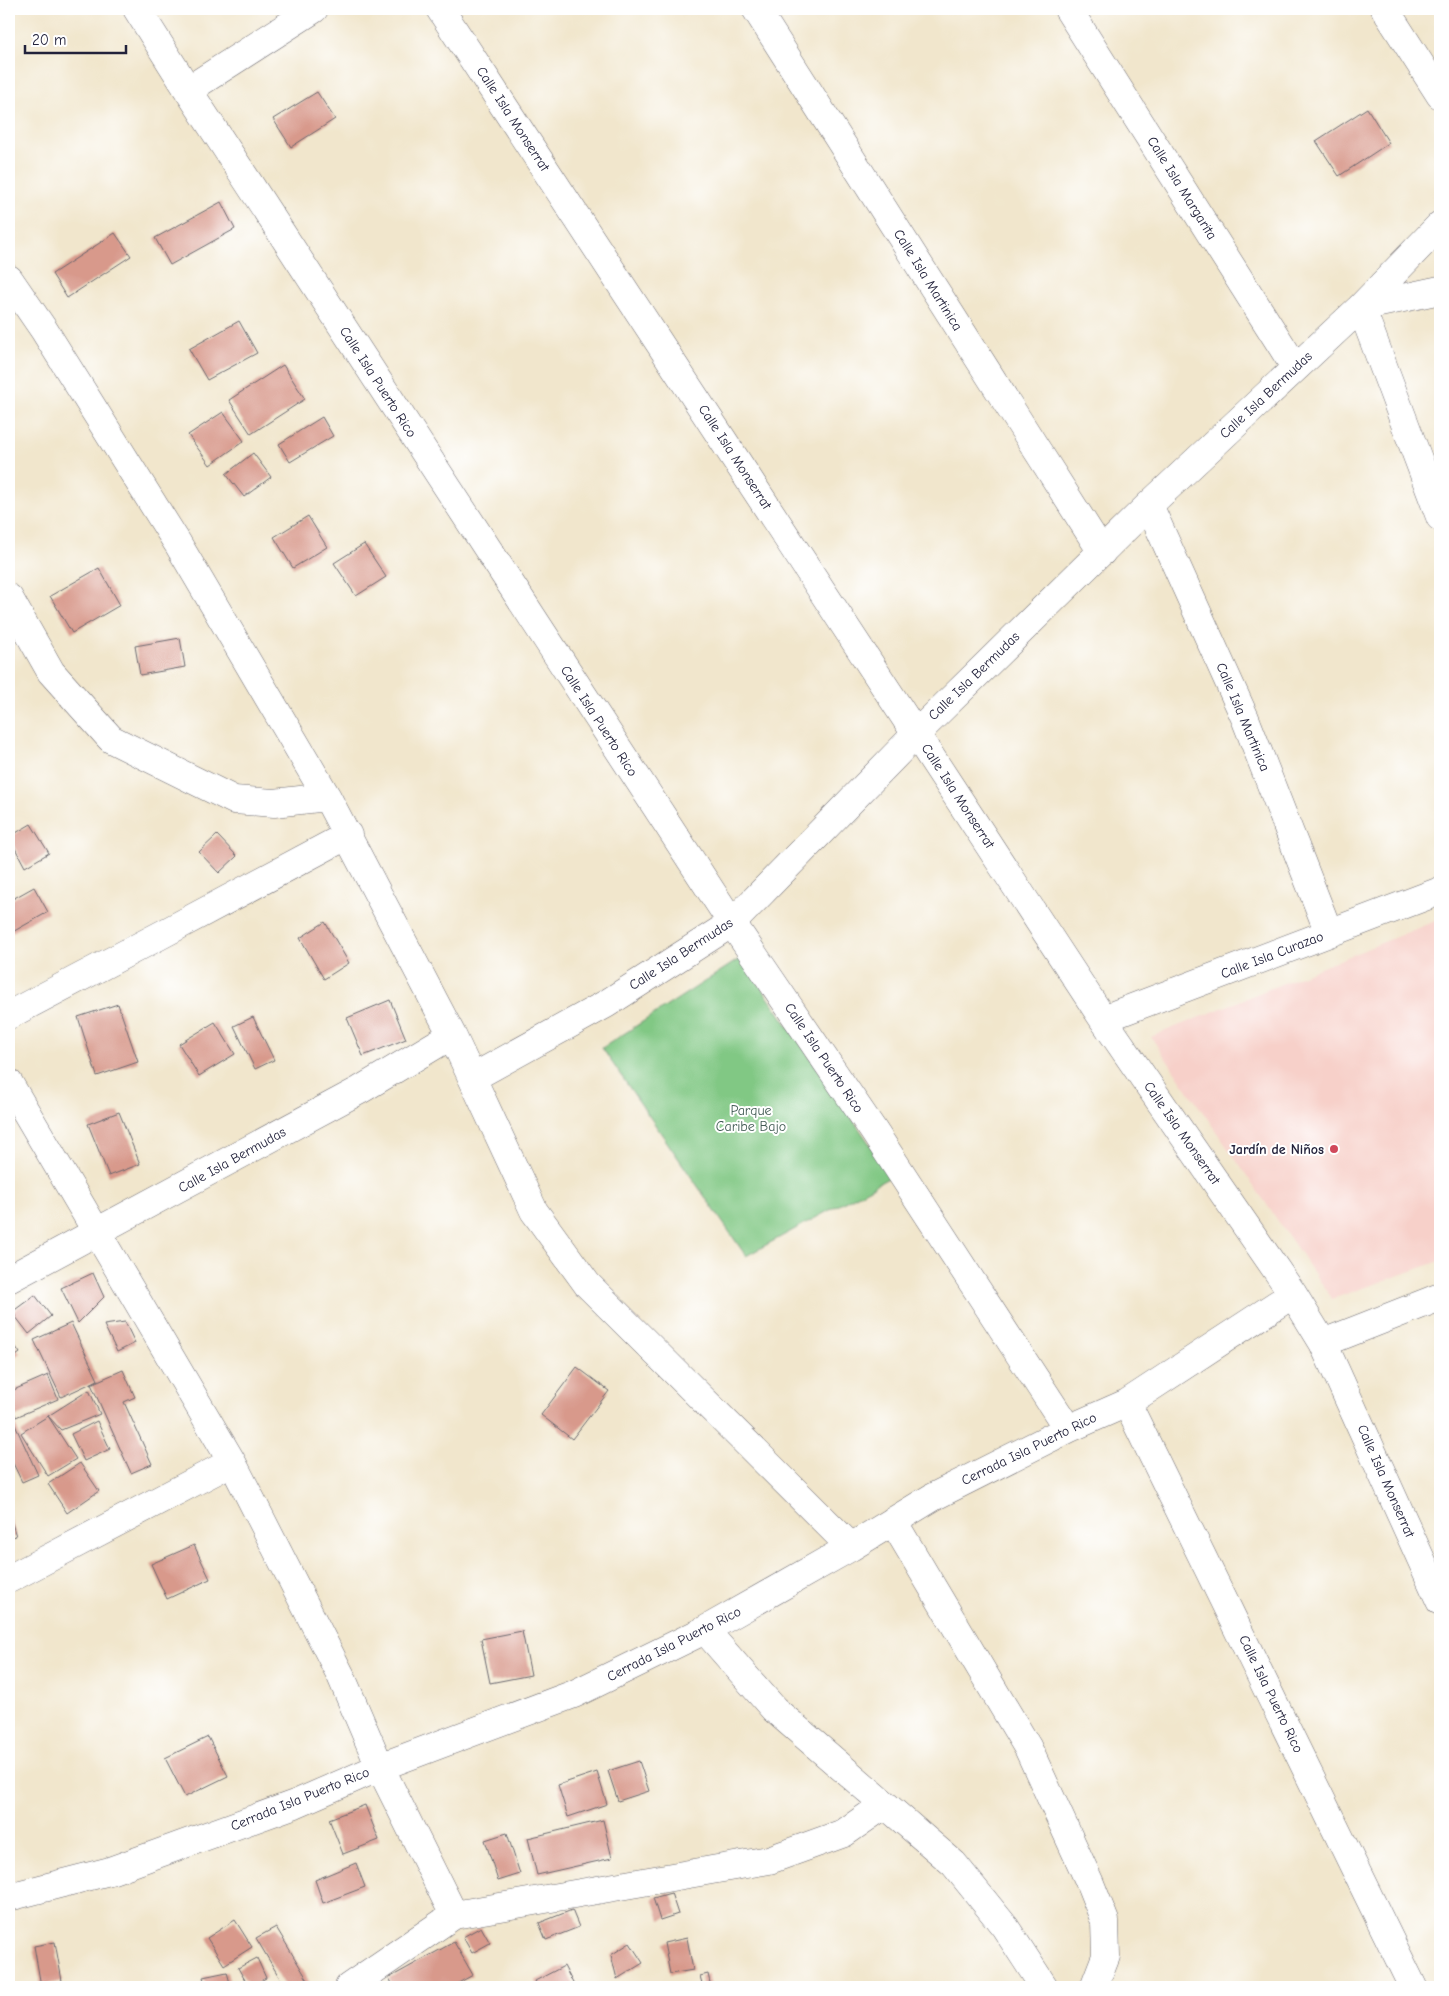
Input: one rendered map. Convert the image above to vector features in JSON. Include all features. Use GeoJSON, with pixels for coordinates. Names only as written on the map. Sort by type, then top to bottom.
{"type":"FeatureCollection","features":[{"type":"Feature","properties":{"kind":"street","name":"Calle Isla Puerto Rico"},"geometry":{"type":"LineString","coordinates":[[137,9],[732,923],[874,1130],[1068,1429]]}},
{"type":"Feature","properties":{"kind":"street"},"geometry":{"type":"LineString","coordinates":[[188,90],[314,9]]}},
{"type":"Feature","properties":{"kind":"street","name":"Calle Isla Monserrat"},"geometry":{"type":"LineString","coordinates":[[440,9],[1103,1019],[1294,1294],[1323,1343],[1440,1601]]}},
{"type":"Feature","properties":{"kind":"street","name":"Calle Isla Martinica"},"geometry":{"type":"LineString","coordinates":[[756,9],[1102,552]]}},
{"type":"Feature","properties":{"kind":"street","name":"Calle Isla Margarita"},"geometry":{"type":"LineString","coordinates":[[1068,9],[1295,368]]}},
{"type":"Feature","properties":{"kind":"street"},"geometry":{"type":"LineString","coordinates":[[1385,9],[1440,95]]}},
{"type":"Feature","properties":{"kind":"street","name":"Calle Isla Bermudas"},"geometry":{"type":"LineString","coordinates":[[472,1078],[606,1004],[732,923],[917,733],[1149,505],[1361,307],[1440,225]]}},
{"type":"Feature","properties":{"kind":"street"},"geometry":{"type":"LineString","coordinates":[[9,278],[49,338],[178,544],[348,834],[452,1035],[534,1212],[586,1284],[851,1547]]}},
{"type":"Feature","properties":{"kind":"street"},"geometry":{"type":"LineString","coordinates":[[1440,290],[1361,307],[1440,517]]}},
{"type":"Feature","properties":{"kind":"street","name":"Calle Isla Martinica"},"geometry":{"type":"LineString","coordinates":[[1149,505],[1245,718],[1330,933]]}},
{"type":"Feature","properties":{"kind":"street"},"geometry":{"type":"LineString","coordinates":[[9,598],[51,672],[111,739],[234,800],[274,803],[327,797]]}},
{"type":"Feature","properties":{"kind":"street"},"geometry":{"type":"LineString","coordinates":[[9,1015],[348,834]]}},
{"type":"Feature","properties":{"kind":"street","name":"Calle Isla Curazao"},"geometry":{"type":"LineString","coordinates":[[1103,1019],[1440,891]]}},
{"type":"Feature","properties":{"kind":"street","name":"Calle Isla Bermudas"},"geometry":{"type":"LineString","coordinates":[[9,1279],[360,1090],[452,1035]]}},
{"type":"Feature","properties":{"kind":"street"},"geometry":{"type":"LineString","coordinates":[[9,1082],[232,1462],[341,1676],[380,1767],[454,1914]]}},
{"type":"Feature","properties":{"kind":"street","name":"Cerrada Isla Puerto Rico"},"geometry":{"type":"LineString","coordinates":[[9,1897],[110,1871],[295,1804],[380,1767],[574,1694],[705,1630],[851,1547],[933,1497],[1126,1402],[1294,1294]]}},
{"type":"Feature","properties":{"kind":"street"},"geometry":{"type":"LineString","coordinates":[[1323,1343],[1440,1297]]}},
{"type":"Feature","properties":{"kind":"street","name":"Calle Isla Puerto Rico"},"geometry":{"type":"LineString","coordinates":[[1126,1402],[1413,1987]]}},
{"type":"Feature","properties":{"kind":"street"},"geometry":{"type":"LineString","coordinates":[[9,1578],[232,1462]]}},
{"type":"Feature","properties":{"kind":"street"},"geometry":{"type":"LineString","coordinates":[[893,1521],[1028,1748],[1089,1881],[1105,1922],[1106,1956],[1094,1987]]}},
{"type":"Feature","properties":{"kind":"street"},"geometry":{"type":"LineString","coordinates":[[705,1630],[774,1709],[954,1864],[1005,1927],[1044,1987]]}},
{"type":"Feature","properties":{"kind":"street"},"geometry":{"type":"LineString","coordinates":[[349,1987],[454,1914],[769,1860],[844,1833],[884,1805]]}},
{"type":"Feature","properties":{"kind":"shaded area","name":"Jardín de Niños"},"geometry":{"type":"Polygon","coordinates":[[[1440,919],[1440,1261],[1332,1299],[1151,1037],[1440,919]]]}},
{"type":"Feature","properties":{"kind":"green space","name":"Parque Caribe Bajo"},"geometry":{"type":"Polygon","coordinates":[[[741,958],[892,1176],[746,1256],[602,1048],[741,958]]]}},
{"type":"Feature","properties":{"kind":"building"},"geometry":{"type":"Polygon","coordinates":[[[317,92],[335,119],[291,147],[273,119],[317,92]]]}},
{"type":"Feature","properties":{"kind":"building"},"geometry":{"type":"Polygon","coordinates":[[[1367,108],[1389,143],[1339,176],[1316,141],[1367,108]]]}},
{"type":"Feature","properties":{"kind":"building"},"geometry":{"type":"Polygon","coordinates":[[[221,202],[235,229],[170,265],[155,238],[221,202]]]}},
{"type":"Feature","properties":{"kind":"building"},"geometry":{"type":"Polygon","coordinates":[[[115,233],[131,256],[67,298],[52,274],[115,233]]]}},
{"type":"Feature","properties":{"kind":"building"},"geometry":{"type":"Polygon","coordinates":[[[239,321],[257,353],[207,380],[189,349],[239,321]]]}},
{"type":"Feature","properties":{"kind":"building"},"geometry":{"type":"Polygon","coordinates":[[[283,365],[305,399],[251,434],[229,400],[283,365]]]}},
{"type":"Feature","properties":{"kind":"building"},"geometry":{"type":"Polygon","coordinates":[[[223,412],[244,441],[210,465],[188,435],[223,412]]]}},
{"type":"Feature","properties":{"kind":"building"},"geometry":{"type":"Polygon","coordinates":[[[322,417],[333,436],[290,462],[279,444],[322,417]]]}},
{"type":"Feature","properties":{"kind":"building"},"geometry":{"type":"Polygon","coordinates":[[[253,453],[271,477],[244,497],[226,474],[253,453]]]}},
{"type":"Feature","properties":{"kind":"building"},"geometry":{"type":"Polygon","coordinates":[[[308,516],[327,547],[293,568],[274,537],[308,516]]]}},
{"type":"Feature","properties":{"kind":"building"},"geometry":{"type":"Polygon","coordinates":[[[364,544],[386,577],[356,596],[334,563],[364,544]]]}},
{"type":"Feature","properties":{"kind":"building"},"geometry":{"type":"Polygon","coordinates":[[[99,568],[120,605],[72,633],[50,596],[99,568]]]}},
{"type":"Feature","properties":{"kind":"building"},"geometry":{"type":"Polygon","coordinates":[[[180,638],[185,667],[140,675],[135,646],[180,638]]]}},
{"type":"Feature","properties":{"kind":"building"},"geometry":{"type":"Polygon","coordinates":[[[31,824],[49,853],[25,867],[9,837],[31,824]]]}},
{"type":"Feature","properties":{"kind":"building"},"geometry":{"type":"Polygon","coordinates":[[[217,835],[237,856],[219,873],[199,852],[217,835]]]}},
{"type":"Feature","properties":{"kind":"building"},"geometry":{"type":"Polygon","coordinates":[[[34,887],[48,912],[9,934],[9,901],[34,887]]]}},
{"type":"Feature","properties":{"kind":"building"},"geometry":{"type":"Polygon","coordinates":[[[325,922],[349,963],[324,979],[300,938],[325,922]]]}},
{"type":"Feature","properties":{"kind":"building"},"geometry":{"type":"Polygon","coordinates":[[[390,1000],[406,1039],[363,1056],[347,1018],[390,1000]]]}},
{"type":"Feature","properties":{"kind":"building"},"geometry":{"type":"Polygon","coordinates":[[[118,1004],[138,1062],[97,1076],[78,1017],[118,1004]]]}},
{"type":"Feature","properties":{"kind":"building"},"geometry":{"type":"Polygon","coordinates":[[[253,1017],[274,1060],[255,1069],[234,1026],[253,1017]]]}},
{"type":"Feature","properties":{"kind":"building"},"geometry":{"type":"Polygon","coordinates":[[[215,1022],[235,1054],[199,1076],[179,1044],[215,1022]]]}},
{"type":"Feature","properties":{"kind":"building"},"geometry":{"type":"Polygon","coordinates":[[[119,1112],[140,1164],[109,1176],[88,1124],[119,1112]]]}},
{"type":"Feature","properties":{"kind":"building"},"geometry":{"type":"Polygon","coordinates":[[[93,1273],[104,1297],[78,1323],[61,1288],[93,1273]]]}},
{"type":"Feature","properties":{"kind":"building"},"geometry":{"type":"Polygon","coordinates":[[[35,1295],[51,1316],[29,1334],[12,1312],[35,1295]]]}},
{"type":"Feature","properties":{"kind":"building"},"geometry":{"type":"Polygon","coordinates":[[[125,1322],[135,1343],[117,1352],[104,1325],[125,1322]]]}},
{"type":"Feature","properties":{"kind":"building"},"geometry":{"type":"Polygon","coordinates":[[[71,1323],[98,1380],[61,1397],[34,1340],[71,1323]]]}},
{"type":"Feature","properties":{"kind":"building"},"geometry":{"type":"Polygon","coordinates":[[[9,1337],[20,1353],[9,1361],[9,1337]]]}},
{"type":"Feature","properties":{"kind":"building"},"geometry":{"type":"Polygon","coordinates":[[[577,1367],[609,1391],[572,1439],[541,1415],[577,1367]]]}},
{"type":"Feature","properties":{"kind":"building"},"geometry":{"type":"Polygon","coordinates":[[[123,1370],[135,1397],[124,1402],[152,1464],[131,1473],[91,1384],[123,1370]]]}},
{"type":"Feature","properties":{"kind":"building"},"geometry":{"type":"Polygon","coordinates":[[[48,1375],[58,1399],[16,1417],[9,1399],[9,1392],[48,1375]]]}},
{"type":"Feature","properties":{"kind":"building"},"geometry":{"type":"Polygon","coordinates":[[[89,1390],[100,1414],[61,1430],[48,1416],[89,1390]]]}},
{"type":"Feature","properties":{"kind":"building"},"geometry":{"type":"Polygon","coordinates":[[[48,1416],[76,1459],[48,1476],[21,1433],[48,1416]]]}},
{"type":"Feature","properties":{"kind":"building"},"geometry":{"type":"Polygon","coordinates":[[[97,1421],[110,1449],[84,1461],[71,1434],[97,1421]]]}},
{"type":"Feature","properties":{"kind":"building"},"geometry":{"type":"Polygon","coordinates":[[[15,1425],[38,1475],[22,1482],[9,1458],[9,1428],[15,1425]]]}},
{"type":"Feature","properties":{"kind":"building"},"geometry":{"type":"Polygon","coordinates":[[[80,1463],[99,1491],[67,1513],[48,1484],[80,1463]]]}},
{"type":"Feature","properties":{"kind":"building"},"geometry":{"type":"Polygon","coordinates":[[[9,1514],[16,1536],[9,1538],[9,1514]]]}},
{"type":"Feature","properties":{"kind":"building"},"geometry":{"type":"Polygon","coordinates":[[[194,1545],[210,1579],[167,1599],[151,1564],[194,1545]]]}},
{"type":"Feature","properties":{"kind":"building"},"geometry":{"type":"Polygon","coordinates":[[[522,1631],[531,1675],[490,1683],[481,1639],[522,1631]]]}},
{"type":"Feature","properties":{"kind":"building"},"geometry":{"type":"Polygon","coordinates":[[[208,1737],[228,1776],[185,1797],[165,1758],[208,1737]]]}},
{"type":"Feature","properties":{"kind":"building"},"geometry":{"type":"Polygon","coordinates":[[[639,1761],[649,1791],[618,1801],[608,1771],[639,1761]]]}},
{"type":"Feature","properties":{"kind":"building"},"geometry":{"type":"Polygon","coordinates":[[[597,1772],[607,1804],[568,1817],[558,1785],[597,1772]]]}},
{"type":"Feature","properties":{"kind":"building"},"geometry":{"type":"Polygon","coordinates":[[[365,1805],[379,1840],[343,1854],[329,1819],[365,1805]]]}},
{"type":"Feature","properties":{"kind":"building"},"geometry":{"type":"Polygon","coordinates":[[[603,1820],[612,1858],[537,1875],[528,1838],[603,1820]]]}},
{"type":"Feature","properties":{"kind":"building"},"geometry":{"type":"Polygon","coordinates":[[[507,1833],[520,1874],[498,1881],[485,1840],[507,1833]]]}},
{"type":"Feature","properties":{"kind":"building"},"geometry":{"type":"Polygon","coordinates":[[[356,1863],[365,1887],[323,1903],[315,1880],[356,1863]]]}},
{"type":"Feature","properties":{"kind":"building"},"geometry":{"type":"Polygon","coordinates":[[[671,1893],[678,1914],[660,1920],[653,1898],[671,1893]]]}},
{"type":"Feature","properties":{"kind":"building"},"geometry":{"type":"Polygon","coordinates":[[[572,1910],[579,1927],[546,1940],[539,1923],[572,1910]]]}},
{"type":"Feature","properties":{"kind":"building"},"geometry":{"type":"Polygon","coordinates":[[[235,1920],[252,1947],[224,1965],[207,1938],[235,1920]]]}},
{"type":"Feature","properties":{"kind":"building"},"geometry":{"type":"Polygon","coordinates":[[[276,1927],[312,1987],[285,1987],[256,1938],[276,1927]]]}},
{"type":"Feature","properties":{"kind":"building"},"geometry":{"type":"Polygon","coordinates":[[[481,1927],[490,1943],[472,1953],[463,1937],[481,1927]]]}},
{"type":"Feature","properties":{"kind":"building"},"geometry":{"type":"Polygon","coordinates":[[[687,1938],[693,1970],[670,1974],[664,1943],[687,1938]]]}},
{"type":"Feature","properties":{"kind":"building"},"geometry":{"type":"Polygon","coordinates":[[[55,1942],[62,1981],[41,1986],[34,1946],[55,1942]]]}},
{"type":"Feature","properties":{"kind":"building"},"geometry":{"type":"Polygon","coordinates":[[[454,1942],[473,1975],[451,1987],[394,1987],[389,1978],[454,1942]]]}},
{"type":"Feature","properties":{"kind":"building"},"geometry":{"type":"Polygon","coordinates":[[[630,1943],[643,1963],[617,1979],[611,1955],[630,1943]]]}},
{"type":"Feature","properties":{"kind":"building"},"geometry":{"type":"Polygon","coordinates":[[[257,1958],[266,1978],[249,1987],[238,1968],[257,1958]]]}},
{"type":"Feature","properties":{"kind":"building"},"geometry":{"type":"Polygon","coordinates":[[[564,1966],[575,1987],[538,1987],[535,1981],[564,1966]]]}},
{"type":"Feature","properties":{"kind":"building"},"geometry":{"type":"Polygon","coordinates":[[[227,1972],[231,1987],[206,1987],[203,1977],[227,1972]]]}},
{"type":"Feature","properties":{"kind":"building"},"geometry":{"type":"Polygon","coordinates":[[[708,1974],[711,1987],[703,1987],[700,1976],[708,1974]]]}},
{"type":"Feature","properties":{"kind":"place","name":"Jardín de Niños"},"geometry":{"type":"Point","coordinates":[1334,1149]}}]}
